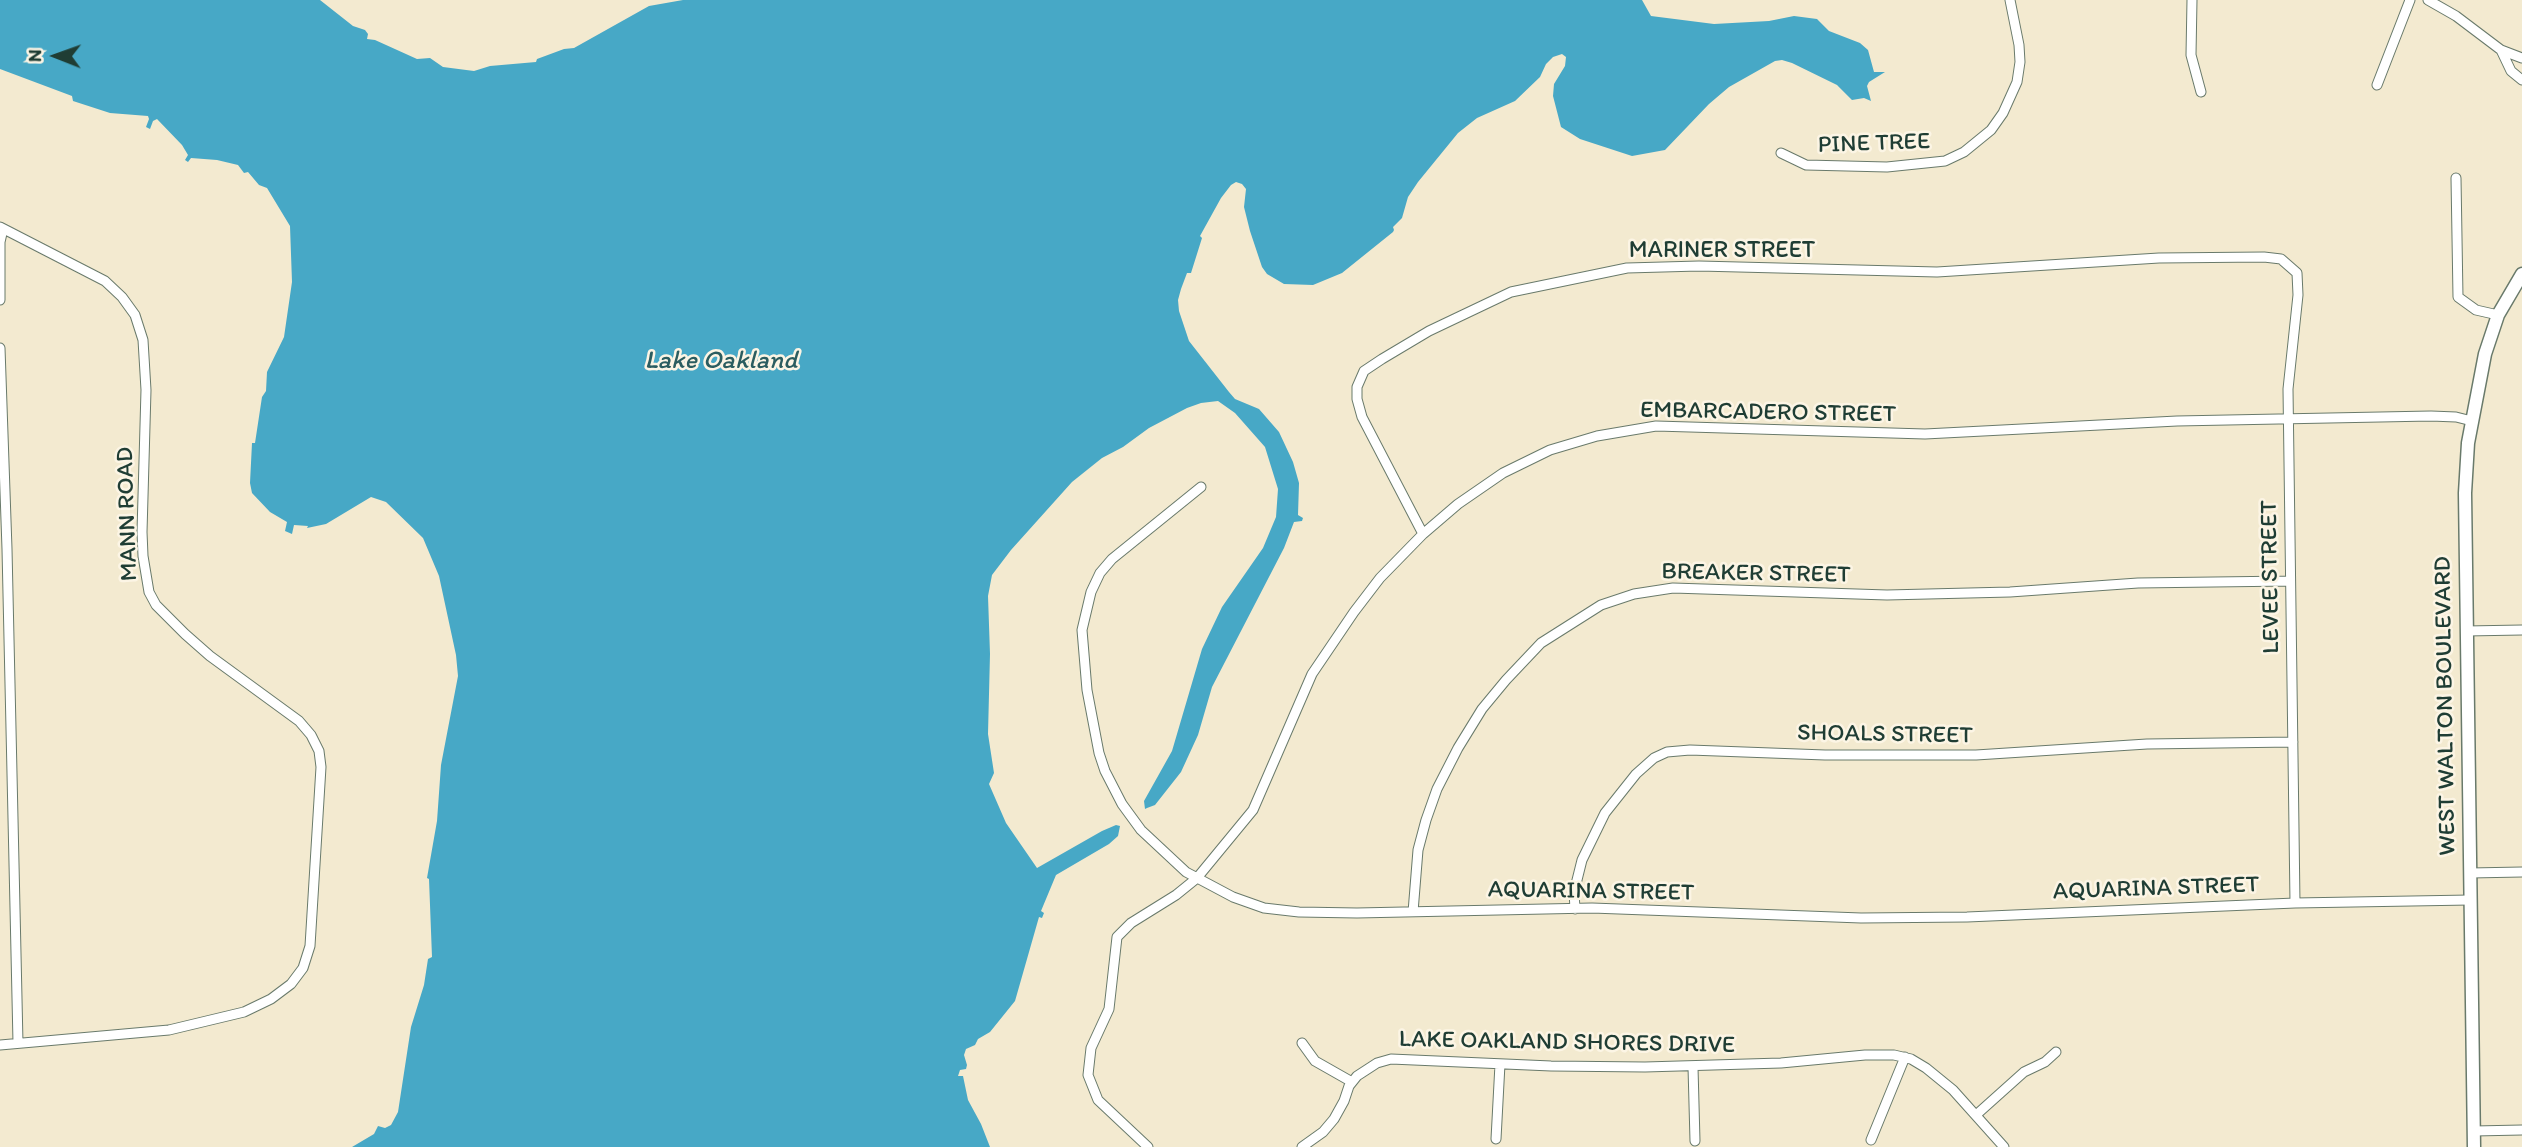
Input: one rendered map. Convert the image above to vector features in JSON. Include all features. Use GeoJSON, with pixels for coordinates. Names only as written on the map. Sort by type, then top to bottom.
{"type":"FeatureCollection","features":[{"type":"Feature","properties":{"kind":"main road","name":"WEST WALTON BOULEVARD"},"geometry":{"type":"LineString","coordinates":[[2474,1147],[2465,493],[2472,421],[2484,354],[2498,314],[2522,274]]}},
{"type":"Feature","properties":{"kind":"street","name":"PINE TREE"},"geometry":{"type":"LineString","coordinates":[[1781,153],[1806,165],[1887,167],[1945,161],[1964,152],[1991,130],[2003,113],[2017,82],[2019,44],[2010,0]]}},
{"type":"Feature","properties":{"kind":"street"},"geometry":{"type":"LineString","coordinates":[[2192,0],[2191,55],[2202,92]]}},
{"type":"Feature","properties":{"kind":"street"},"geometry":{"type":"LineString","coordinates":[[2377,85],[2410,0]]}},
{"type":"Feature","properties":{"kind":"street"},"geometry":{"type":"LineString","coordinates":[[2428,0],[2456,16],[2501,50],[2522,58]]}},
{"type":"Feature","properties":{"kind":"street"},"geometry":{"type":"LineString","coordinates":[[2501,50],[2511,72],[2522,80]]}},
{"type":"Feature","properties":{"kind":"street"},"geometry":{"type":"LineString","coordinates":[[2456,178],[2458,298],[2476,310],[2498,314]]}},
{"type":"Feature","properties":{"kind":"street"},"geometry":{"type":"LineString","coordinates":[[0,300],[1,228]]}},
{"type":"Feature","properties":{"kind":"street","name":"MANN ROAD"},"geometry":{"type":"LineString","coordinates":[[1,228],[104,281],[122,297],[135,315],[143,340],[146,390],[142,532],[149,592],[156,604],[185,634],[299,720],[319,751],[320,787],[310,946],[303,968],[291,984],[271,999],[244,1012],[169,1030],[18,1043]]}},
{"type":"Feature","properties":{"kind":"street","name":"MARINER STREET"},"geometry":{"type":"LineString","coordinates":[[1423,534],[1362,417],[1357,387],[1364,371],[1382,359],[1429,331],[1511,292],[1628,268],[1699,266],[1937,272],[2159,258],[2281,259]]}},
{"type":"Feature","properties":{"kind":"street","name":"LEVEE STREET"},"geometry":{"type":"LineString","coordinates":[[2281,259],[2297,273],[2298,295],[2288,389],[2295,903]]}},
{"type":"Feature","properties":{"kind":"street"},"geometry":{"type":"LineString","coordinates":[[0,348],[18,1043],[0,1045]]}},
{"type":"Feature","properties":{"kind":"street","name":"EMBARCADERO STREET"},"geometry":{"type":"LineString","coordinates":[[1197,878],[1253,810],[1312,674],[1380,578],[1423,534],[1458,504],[1503,473],[1550,450],[1597,436],[1656,426],[1925,434],[2176,421],[2431,416],[2472,421]]}},
{"type":"Feature","properties":{"kind":"street","name":"AQUARINA STREET"},"geometry":{"type":"LineString","coordinates":[[1201,487],[1112,559],[1100,573],[1091,592],[1083,630],[1087,690],[1098,753],[1115,792],[1141,830],[1186,872],[1233,897],[1264,908],[1311,912],[1575,909],[1888,917],[2295,903],[2470,900]]}},
{"type":"Feature","properties":{"kind":"street","name":"BREAKER STREET"},"geometry":{"type":"LineString","coordinates":[[1413,912],[1418,850],[1426,820],[1437,789],[1458,748],[1490,700],[1541,643],[1601,605],[1634,594],[1673,587],[1887,596],[2010,592],[2138,583],[2290,582]]}},
{"type":"Feature","properties":{"kind":"street"},"geometry":{"type":"LineString","coordinates":[[2466,631],[2522,630]]}},
{"type":"Feature","properties":{"kind":"street","name":"SHOALS STREET"},"geometry":{"type":"LineString","coordinates":[[1575,909],[1574,892],[1582,860],[1605,813],[1636,774],[1654,758],[1667,752],[1690,750],[1825,755],[1976,755],[2147,744],[2292,742]]}},
{"type":"Feature","properties":{"kind":"street"},"geometry":{"type":"LineString","coordinates":[[2470,873],[2522,872]]}},
{"type":"Feature","properties":{"kind":"street"},"geometry":{"type":"LineString","coordinates":[[1148,1147],[1098,1100],[1088,1075],[1091,1048],[1109,1009],[1117,937],[1131,923],[1176,895],[1197,878]]}},
{"type":"Feature","properties":{"kind":"street"},"geometry":{"type":"LineString","coordinates":[[1301,1043],[1315,1061],[1352,1082],[1334,1119],[1323,1132],[1302,1147]]}},
{"type":"Feature","properties":{"kind":"street"},"geometry":{"type":"LineString","coordinates":[[1976,1115],[2024,1072],[2045,1062],[2056,1052]]}},
{"type":"Feature","properties":{"kind":"street","name":"LAKE OAKLAND SHORES DRIVE"},"geometry":{"type":"LineString","coordinates":[[1352,1082],[1367,1068],[1391,1059],[1551,1066],[1693,1066],[1894,1055],[1926,1068],[1953,1090],[2004,1147]]}},
{"type":"Feature","properties":{"kind":"street"},"geometry":{"type":"LineString","coordinates":[[1871,1140],[1905,1058]]}},
{"type":"Feature","properties":{"kind":"street"},"geometry":{"type":"LineString","coordinates":[[1496,1139],[1500,1064]]}},
{"type":"Feature","properties":{"kind":"street"},"geometry":{"type":"LineString","coordinates":[[1693,1066],[1695,1141]]}},
{"type":"Feature","properties":{"kind":"street"},"geometry":{"type":"LineString","coordinates":[[2474,1131],[2522,1130]]}},
{"type":"Feature","properties":{"kind":"water","name":"Lake Oakland"},"geometry":{"type":"Polygon","coordinates":[[[0,0],[320,0],[353,26],[365,30],[367,39],[417,59],[430,58],[443,67],[474,71],[490,66],[536,62],[537,59],[564,49],[574,48],[649,6],[683,0],[1642,0],[1651,16],[1714,24],[1769,21],[1794,16],[1817,19],[1829,31],[1860,43],[1868,50],[1874,72],[1885,72],[1867,86],[1871,101],[1864,98],[1852,100],[1837,85],[1792,63],[1775,61],[1729,87],[1665,150],[1632,156],[1580,139],[1561,127],[1553,96],[1554,84],[1565,66],[1566,57],[1562,54],[1553,57],[1540,77],[1515,101],[1477,118],[1458,133],[1408,197],[1402,218],[1393,227],[1393,232],[1342,273],[1313,285],[1284,284],[1267,274],[1262,267],[1244,207],[1246,189],[1236,182],[1231,185],[1200,236],[1202,238],[1191,273],[1187,273],[1181,289],[1179,311],[1189,341],[1229,392],[1235,399],[1259,409],[1279,432],[1299,483],[1298,515],[1303,518],[1302,521],[1294,522],[1284,548],[1212,687],[1198,735],[1181,772],[1155,805],[1145,809],[1144,801],[1172,751],[1202,649],[1222,607],[1263,548],[1276,517],[1278,489],[1265,447],[1235,413],[1218,401],[1187,408],[1102,458],[1072,482],[992,575],[988,596],[988,734],[994,773],[989,784],[1006,823],[1037,868],[1102,831],[1120,826],[1118,836],[1109,844],[1056,875],[1041,911],[1044,913],[1042,918],[1039,917],[1015,1001],[990,1032],[966,1049],[966,1069],[960,1070],[958,1076],[963,1076],[968,1100],[990,1147],[352,1147],[374,1134],[378,1126],[385,1128],[391,1125],[398,1112],[411,1027],[424,985],[428,959],[432,957],[427,878],[437,821],[441,765],[458,676],[439,576],[423,538],[386,502],[371,497],[326,524],[307,528],[308,526],[294,525],[292,534],[285,531],[287,522],[270,512],[252,493],[252,443],[255,443],[262,397],[266,391],[267,372],[284,337],[292,282],[290,226],[267,188],[259,185],[248,172],[244,173],[238,165],[217,160],[191,158],[188,162],[185,160],[188,155],[182,145],[157,119],[153,121],[150,129],[146,127],[148,116],[110,113],[73,101],[72,96],[0,69],[0,0]]]}}]}
